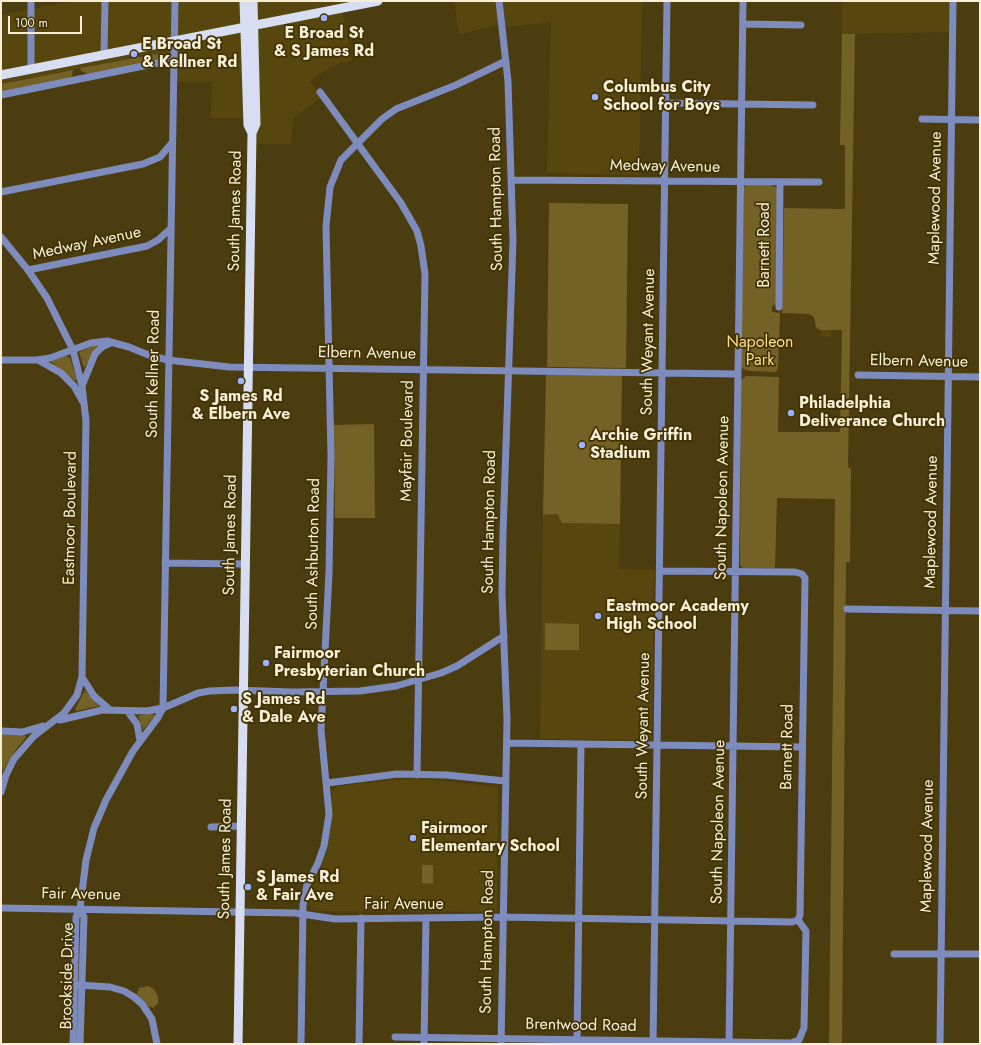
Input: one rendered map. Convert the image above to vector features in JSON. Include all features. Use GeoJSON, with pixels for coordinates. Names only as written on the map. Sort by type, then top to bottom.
{"type":"FeatureCollection","features":[{"type":"Feature","properties":{"kind":"main road","name":"South James Road"},"geometry":{"type":"LineString","coordinates":[[238,1044],[252,133],[248,125],[244,1]]}},
{"type":"Feature","properties":{"kind":"main road"},"geometry":{"type":"LineString","coordinates":[[252,133],[256,124],[255,25],[253,1]]}},
{"type":"Feature","properties":{"kind":"main road"},"geometry":{"type":"LineString","coordinates":[[1,75],[255,25],[341,5],[378,1]]}},
{"type":"Feature","properties":{"kind":"street"},"geometry":{"type":"LineString","coordinates":[[31,1],[31,69]]}},
{"type":"Feature","properties":{"kind":"street"},"geometry":{"type":"LineString","coordinates":[[104,55],[105,1]]}},
{"type":"Feature","properties":{"kind":"street","name":"South Kellner Road"},"geometry":{"type":"LineString","coordinates":[[163,708],[171,144],[175,1]]}},
{"type":"Feature","properties":{"kind":"street","name":"South Hampton Road"},"geometry":{"type":"LineString","coordinates":[[499,1],[506,61],[512,180],[513,241],[503,509],[502,595],[507,743],[502,917],[501,1042]]}},
{"type":"Feature","properties":{"kind":"street","name":"South Weyant Avenue"},"geometry":{"type":"LineString","coordinates":[[653,1043],[667,1]]}},
{"type":"Feature","properties":{"kind":"street","name":"South Napoleon Avenue"},"geometry":{"type":"LineString","coordinates":[[730,1043],[743,1]]}},
{"type":"Feature","properties":{"kind":"street","name":"Maplewood Avenue"},"geometry":{"type":"LineString","coordinates":[[940,1044],[953,1]]}},
{"type":"Feature","properties":{"kind":"street"},"geometry":{"type":"LineString","coordinates":[[743,24],[801,25]]}},
{"type":"Feature","properties":{"kind":"street"},"geometry":{"type":"LineString","coordinates":[[1,94],[173,60]]}},
{"type":"Feature","properties":{"kind":"street","name":"South Ashburton Road"},"geometry":{"type":"LineString","coordinates":[[301,1044],[303,913],[307,885],[318,862],[325,840],[329,814],[321,730],[330,573],[331,456],[326,226],[330,186],[337,167],[358,142],[382,119],[396,109],[456,85],[506,61]]}},
{"type":"Feature","properties":{"kind":"street","name":"Mayfair Boulevard"},"geometry":{"type":"LineString","coordinates":[[320,92],[358,142],[408,214],[417,231],[421,246],[424,274],[417,775]]}},
{"type":"Feature","properties":{"kind":"street"},"geometry":{"type":"LineString","coordinates":[[665,103],[813,105]]}},
{"type":"Feature","properties":{"kind":"street"},"geometry":{"type":"LineString","coordinates":[[922,120],[980,120]]}},
{"type":"Feature","properties":{"kind":"street"},"geometry":{"type":"LineString","coordinates":[[1,192],[143,164],[160,157],[171,144]]}},
{"type":"Feature","properties":{"kind":"street","name":"Medway Avenue"},"geometry":{"type":"LineString","coordinates":[[512,180],[819,182]]}},
{"type":"Feature","properties":{"kind":"street","name":"Barnett Road"},"geometry":{"type":"LineString","coordinates":[[779,307],[780,182]]}},
{"type":"Feature","properties":{"kind":"street","name":"Medway Avenue"},"geometry":{"type":"LineString","coordinates":[[28,270],[147,246],[158,240],[170,229]]}},
{"type":"Feature","properties":{"kind":"street","name":"Eastmoor Boulevard"},"geometry":{"type":"LineString","coordinates":[[1,237],[28,270],[47,298],[72,350],[82,386],[85,405],[82,677],[73,702],[64,713],[34,736],[14,759],[6,775],[1,791]]}},
{"type":"Feature","properties":{"kind":"street","name":"Elbern Avenue"},"geometry":{"type":"LineString","coordinates":[[1,360],[37,360],[50,358],[96,342],[112,342],[168,360],[208,366],[738,374]]}},
{"type":"Feature","properties":{"kind":"street"},"geometry":{"type":"LineString","coordinates":[[82,386],[95,354],[102,347],[112,342]]}},
{"type":"Feature","properties":{"kind":"street"},"geometry":{"type":"LineString","coordinates":[[37,360],[61,373],[74,386],[85,405]]}},
{"type":"Feature","properties":{"kind":"street","name":"Elbern Avenue"},"geometry":{"type":"LineString","coordinates":[[858,375],[980,377]]}},
{"type":"Feature","properties":{"kind":"street"},"geometry":{"type":"LineString","coordinates":[[165,563],[246,564]]}},
{"type":"Feature","properties":{"kind":"street"},"geometry":{"type":"LineString","coordinates":[[660,571],[736,572]]}},
{"type":"Feature","properties":{"kind":"street","name":"Barnett Road"},"geometry":{"type":"LineString","coordinates":[[736,572],[802,574],[805,578],[800,915],[798,920]]}},
{"type":"Feature","properties":{"kind":"street"},"geometry":{"type":"LineString","coordinates":[[847,609],[980,611]]}},
{"type":"Feature","properties":{"kind":"street"},"geometry":{"type":"LineString","coordinates":[[1,731],[22,732],[92,711],[147,711],[163,708],[198,693],[222,690],[324,692],[372,690],[419,681],[458,666],[504,636]]}},
{"type":"Feature","properties":{"kind":"street"},"geometry":{"type":"LineString","coordinates":[[82,677],[94,696],[110,710]]}},
{"type":"Feature","properties":{"kind":"street","name":"Brookside Drive"},"geometry":{"type":"LineString","coordinates":[[73,1044],[76,917],[80,909],[86,860],[94,828],[114,783],[140,741],[157,719],[163,708]]}},
{"type":"Feature","properties":{"kind":"street"},"geometry":{"type":"LineString","coordinates":[[128,712],[137,724],[140,741]]}},
{"type":"Feature","properties":{"kind":"street"},"geometry":{"type":"LineString","coordinates":[[507,743],[802,747]]}},
{"type":"Feature","properties":{"kind":"street"},"geometry":{"type":"LineString","coordinates":[[577,1042],[581,744]]}},
{"type":"Feature","properties":{"kind":"street"},"geometry":{"type":"LineString","coordinates":[[327,784],[370,777],[417,775],[505,781]]}},
{"type":"Feature","properties":{"kind":"street"},"geometry":{"type":"LineString","coordinates":[[211,827],[241,826]]}},
{"type":"Feature","properties":{"kind":"street","name":"Fair Avenue"},"geometry":{"type":"LineString","coordinates":[[1,908],[303,913],[330,918],[426,919],[502,917],[792,922],[798,920]]}},
{"type":"Feature","properties":{"kind":"street","name":"Brookside Drive"},"geometry":{"type":"LineString","coordinates":[[80,909],[84,917],[80,1044]]}},
{"type":"Feature","properties":{"kind":"street"},"geometry":{"type":"LineString","coordinates":[[359,1044],[361,918]]}},
{"type":"Feature","properties":{"kind":"street"},"geometry":{"type":"LineString","coordinates":[[424,1041],[426,919]]}},
{"type":"Feature","properties":{"kind":"street","name":"Brentwood Road"},"geometry":{"type":"LineString","coordinates":[[395,1037],[424,1041],[501,1042],[577,1042],[597,1039],[653,1043],[795,1042],[799,1040],[804,1032],[804,927],[798,920]]}},
{"type":"Feature","properties":{"kind":"street"},"geometry":{"type":"LineString","coordinates":[[894,954],[980,954]]}},
{"type":"Feature","properties":{"kind":"street"},"geometry":{"type":"LineString","coordinates":[[74,985],[117,989],[128,993],[142,1004],[153,1021],[157,1044]]}},
{"type":"Feature","properties":{"kind":"shaded area"},"geometry":{"type":"Polygon","coordinates":[[[72,1],[377,1],[341,7],[352,60],[332,66],[309,82],[323,96],[293,118],[291,144],[252,144],[252,118],[211,118],[212,82],[171,82],[171,65],[162,60],[161,53],[1,84],[1,15],[72,1]]]}},
{"type":"Feature","properties":{"kind":"shaded area","name":"Columbus City School for Boys"},"geometry":{"type":"Polygon","coordinates":[[[454,1],[642,1],[639,175],[547,173],[551,22],[504,27],[503,23],[459,35],[454,1]]]}},
{"type":"Feature","properties":{"kind":"shaded area"},"geometry":{"type":"Polygon","coordinates":[[[842,1],[953,1],[952,32],[842,34],[842,1]]]}},
{"type":"Feature","properties":{"kind":"shaded area"},"geometry":{"type":"Polygon","coordinates":[[[821,327],[831,327],[831,337],[821,336],[821,327]]]}},
{"type":"Feature","properties":{"kind":"shaded area","name":"Eastmoor Academy High School"},"geometry":{"type":"Polygon","coordinates":[[[557,514],[562,523],[620,524],[619,569],[654,570],[652,740],[540,739],[543,515],[557,514]]]}},
{"type":"Feature","properties":{"kind":"shaded area","name":"Fairmoor Elementary School"},"geometry":{"type":"Polygon","coordinates":[[[395,780],[430,780],[498,787],[497,912],[315,911],[310,906],[310,894],[327,851],[331,825],[332,793],[338,786],[395,780]]]}},
{"type":"Feature","properties":{"kind":"green space"},"geometry":{"type":"Polygon","coordinates":[[[842,34],[855,34],[848,467],[851,469],[850,562],[846,562],[842,1044],[829,1044],[835,499],[777,498],[775,568],[743,568],[740,565],[741,380],[746,376],[779,377],[778,432],[840,432],[842,330],[820,330],[816,327],[814,317],[809,314],[782,313],[784,208],[845,209],[845,145],[840,145],[842,34]]]}},
{"type":"Feature","properties":{"kind":"green space"},"geometry":{"type":"Polygon","coordinates":[[[161,53],[162,60],[90,75],[81,71],[80,68],[161,53]]]}},
{"type":"Feature","properties":{"kind":"green space"},"geometry":{"type":"Polygon","coordinates":[[[73,70],[70,78],[1,93],[1,84],[73,70]]]}},
{"type":"Feature","properties":{"kind":"green space","name":"Napoleon Park"},"geometry":{"type":"Polygon","coordinates":[[[746,185],[770,185],[777,188],[776,304],[772,306],[772,312],[780,313],[778,368],[776,372],[749,371],[743,369],[741,365],[744,187],[746,185]]]}},
{"type":"Feature","properties":{"kind":"green space"},"geometry":{"type":"Polygon","coordinates":[[[549,203],[628,204],[626,368],[547,367],[549,203]]]}},
{"type":"Feature","properties":{"kind":"green space"},"geometry":{"type":"Polygon","coordinates":[[[95,345],[98,347],[84,368],[79,352],[95,345]]]}},
{"type":"Feature","properties":{"kind":"green space"},"geometry":{"type":"Polygon","coordinates":[[[66,356],[70,358],[77,379],[75,381],[51,362],[52,360],[66,356]]]}},
{"type":"Feature","properties":{"kind":"green space","name":"Archie Griffin Stadium"},"geometry":{"type":"Polygon","coordinates":[[[546,375],[622,375],[620,524],[562,523],[557,514],[543,515],[546,375]]]}},
{"type":"Feature","properties":{"kind":"green space"},"geometry":{"type":"Polygon","coordinates":[[[374,424],[375,518],[335,518],[334,425],[374,424]]]}},
{"type":"Feature","properties":{"kind":"green space"},"geometry":{"type":"Polygon","coordinates":[[[545,623],[579,624],[579,650],[545,650],[545,623]]]}},
{"type":"Feature","properties":{"kind":"green space"},"geometry":{"type":"Polygon","coordinates":[[[85,690],[99,706],[76,711],[75,709],[85,690]]]}},
{"type":"Feature","properties":{"kind":"green space"},"geometry":{"type":"Polygon","coordinates":[[[152,713],[155,716],[143,730],[138,716],[152,713]]]}},
{"type":"Feature","properties":{"kind":"green space"},"geometry":{"type":"Polygon","coordinates":[[[1,734],[24,734],[26,737],[15,751],[1,774],[1,734]]]}},
{"type":"Feature","properties":{"kind":"green space"},"geometry":{"type":"Polygon","coordinates":[[[422,865],[433,865],[433,884],[422,883],[422,865]]]}},
{"type":"Feature","properties":{"kind":"green space"},"geometry":{"type":"Polygon","coordinates":[[[148,986],[154,989],[158,996],[158,1003],[153,1008],[148,1006],[137,994],[139,988],[148,986]]]}},
{"type":"Feature","properties":{"kind":"place","name":"E Broad St & S James Rd"},"geometry":{"type":"Point","coordinates":[324,18]}},
{"type":"Feature","properties":{"kind":"place","name":"E Broad St & Kellner Rd"},"geometry":{"type":"Point","coordinates":[134,54]}},
{"type":"Feature","properties":{"kind":"place","name":"Columbus City School for Boys"},"geometry":{"type":"Point","coordinates":[595,97]}},
{"type":"Feature","properties":{"kind":"place","name":"S James Rd & Elbern Ave"},"geometry":{"type":"Point","coordinates":[241,381]}},
{"type":"Feature","properties":{"kind":"place","name":"Philadelphia Deliverance Church"},"geometry":{"type":"Point","coordinates":[791,413]}},
{"type":"Feature","properties":{"kind":"place","name":"Archie Griffin Stadium"},"geometry":{"type":"Point","coordinates":[582,445]}},
{"type":"Feature","properties":{"kind":"place","name":"Eastmoor Academy High School"},"geometry":{"type":"Point","coordinates":[598,616]}},
{"type":"Feature","properties":{"kind":"place","name":"Fairmoor Presbyterian Church"},"geometry":{"type":"Point","coordinates":[266,663]}},
{"type":"Feature","properties":{"kind":"place","name":"S James Rd & Dale Ave"},"geometry":{"type":"Point","coordinates":[234,709]}},
{"type":"Feature","properties":{"kind":"place","name":"Fairmoor Elementary School"},"geometry":{"type":"Point","coordinates":[413,838]}},
{"type":"Feature","properties":{"kind":"place","name":"S James Rd & Fair Ave"},"geometry":{"type":"Point","coordinates":[248,887]}}]}
